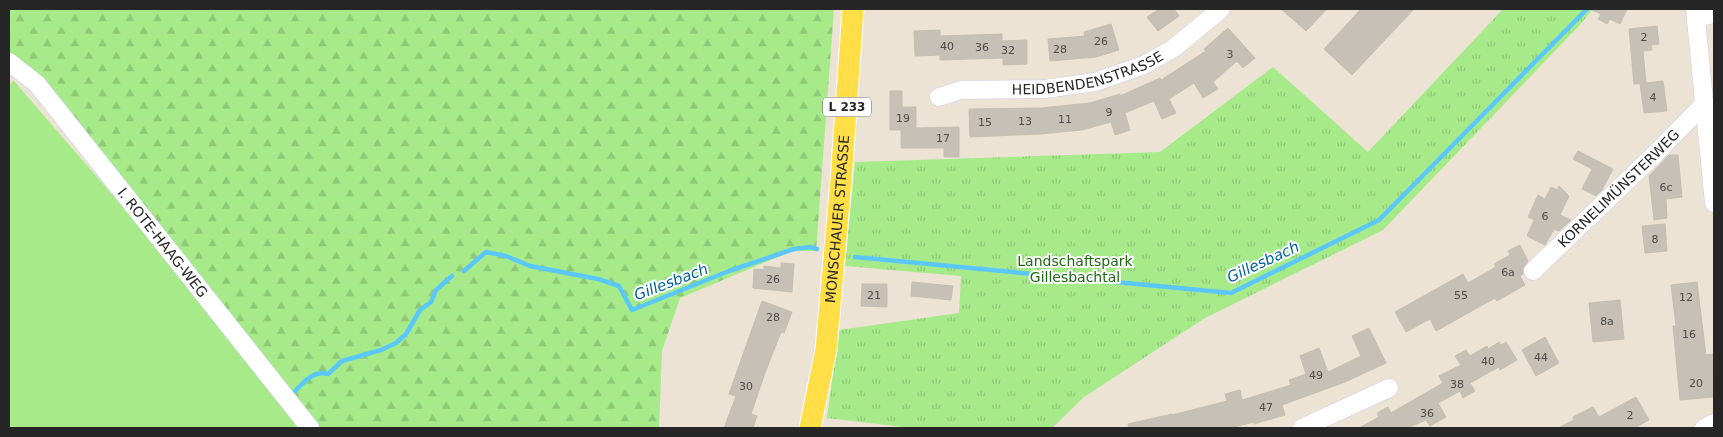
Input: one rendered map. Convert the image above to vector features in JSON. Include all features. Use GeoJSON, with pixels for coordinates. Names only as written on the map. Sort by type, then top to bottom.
{"type":"FeatureCollection","features":[{"type":"Feature","properties":{"kind":"main road","name":"MONSCHAUER STRASSE"},"geometry":{"type":"LineString","coordinates":[[810,428],[826,350],[841,188],[853,9]]}},
{"type":"Feature","properties":{"kind":"street","name":"HEIDBENDENSTRASSE"},"geometry":{"type":"LineString","coordinates":[[939,97],[960,90],[1044,89],[1095,82],[1144,65],[1174,48],[1221,9]]}},
{"type":"Feature","properties":{"kind":"street"},"geometry":{"type":"LineString","coordinates":[[1714,14],[1695,13],[1714,203]]}},
{"type":"Feature","properties":{"kind":"street","name":"I. ROTE-HAAG-WEG"},"geometry":{"type":"LineString","coordinates":[[9,62],[37,84],[310,428]]}},
{"type":"Feature","properties":{"kind":"street","name":"KORNELIMÜNSTERWEG"},"geometry":{"type":"LineString","coordinates":[[1533,272],[1704,104]]}},
{"type":"Feature","properties":{"kind":"street"},"geometry":{"type":"LineString","coordinates":[[1302,428],[1388,388]]}},
{"type":"Feature","properties":{"kind":"street"},"geometry":{"type":"LineString","coordinates":[[1704,428],[1714,423]]}},
{"type":"Feature","properties":{"kind":"green space"},"geometry":{"type":"Polygon","coordinates":[[[9,9],[834,9],[816,251],[792,251],[680,298],[662,351],[659,428],[315,428],[9,54],[9,9]]]}},
{"type":"Feature","properties":{"kind":"green space","name":"Landschaftspark Gillesbachtal"},"geometry":{"type":"Polygon","coordinates":[[[1503,9],[1593,9],[1578,27],[1383,230],[1205,318],[1084,397],[1052,428],[911,428],[827,418],[839,330],[959,313],[961,276],[845,266],[855,162],[1160,152],[1273,67],[1368,152],[1503,9]]]}},
{"type":"Feature","properties":{"kind":"green space"},"geometry":{"type":"Polygon","coordinates":[[[13,80],[129,214],[305,428],[9,428],[9,88],[13,80]]]}},
{"type":"Feature","properties":{"kind":"building"},"geometry":{"type":"Polygon","coordinates":[[[1159,9],[1174,9],[1179,16],[1158,31],[1147,17],[1159,9]]]}},
{"type":"Feature","properties":{"kind":"building"},"geometry":{"type":"Polygon","coordinates":[[[1281,9],[1327,9],[1306,31],[1281,9]]]}},
{"type":"Feature","properties":{"kind":"building"},"geometry":{"type":"Polygon","coordinates":[[[1361,9],[1414,9],[1352,75],[1324,49],[1361,9]]]}},
{"type":"Feature","properties":{"kind":"building"},"geometry":{"type":"Polygon","coordinates":[[[1590,9],[1627,9],[1620,24],[1610,19],[1607,24],[1598,19],[1601,14],[1590,9]]]}},
{"type":"Feature","properties":{"kind":"building"},"geometry":{"type":"Polygon","coordinates":[[[1111,24],[1119,50],[1096,57],[1050,61],[1048,39],[1085,36],[1084,32],[1111,24]]]}},
{"type":"Feature","properties":{"kind":"building"},"geometry":{"type":"Polygon","coordinates":[[[1657,26],[1659,44],[1651,45],[1652,50],[1643,51],[1646,83],[1663,81],[1667,111],[1644,113],[1640,84],[1644,83],[1634,84],[1629,29],[1657,26]]]}},
{"type":"Feature","properties":{"kind":"building"},"geometry":{"type":"Polygon","coordinates":[[[1228,28],[1255,58],[1243,68],[1237,61],[1213,82],[1218,89],[1203,98],[1194,83],[1169,99],[1176,113],[1162,119],[1154,101],[1125,113],[1130,130],[1115,135],[1111,122],[1082,130],[970,137],[969,109],[1041,108],[1090,103],[1120,94],[1120,96],[1160,78],[1161,80],[1206,51],[1204,49],[1228,28]]]}},
{"type":"Feature","properties":{"kind":"building"},"geometry":{"type":"Polygon","coordinates":[[[940,30],[940,36],[1002,34],[1002,41],[1027,40],[1027,64],[1003,65],[1003,58],[940,60],[940,55],[915,56],[914,31],[940,30]]]}},
{"type":"Feature","properties":{"kind":"building"},"geometry":{"type":"Polygon","coordinates":[[[890,91],[902,91],[902,107],[916,107],[916,128],[959,127],[959,157],[944,157],[944,148],[901,148],[901,130],[890,130],[890,91]]]}},
{"type":"Feature","properties":{"kind":"building"},"geometry":{"type":"Polygon","coordinates":[[[1578,151],[1613,169],[1602,190],[1596,196],[1582,189],[1592,169],[1573,159],[1578,151]]]}},
{"type":"Feature","properties":{"kind":"building"},"geometry":{"type":"Polygon","coordinates":[[[1669,155],[1678,155],[1682,197],[1666,199],[1667,218],[1654,220],[1649,176],[1669,155]]]}},
{"type":"Feature","properties":{"kind":"building"},"geometry":{"type":"Polygon","coordinates":[[[1559,186],[1569,196],[1560,215],[1571,220],[1559,231],[1554,229],[1545,245],[1527,236],[1534,220],[1528,217],[1538,195],[1545,199],[1551,187],[1557,190],[1559,186]]]}},
{"type":"Feature","properties":{"kind":"building"},"geometry":{"type":"Polygon","coordinates":[[[1665,224],[1667,251],[1645,253],[1642,226],[1665,224]]]}},
{"type":"Feature","properties":{"kind":"building"},"geometry":{"type":"Polygon","coordinates":[[[1520,245],[1528,261],[1523,268],[1523,274],[1520,276],[1525,285],[1497,301],[1495,298],[1436,331],[1430,319],[1406,332],[1395,312],[1463,274],[1468,283],[1496,267],[1494,264],[1510,255],[1508,251],[1520,245]]]}},
{"type":"Feature","properties":{"kind":"building"},"geometry":{"type":"Polygon","coordinates":[[[781,263],[794,264],[792,292],[753,288],[754,269],[764,270],[764,266],[781,268],[781,263]]]}},
{"type":"Feature","properties":{"kind":"building"},"geometry":{"type":"Polygon","coordinates":[[[912,282],[953,286],[951,300],[911,296],[912,282]]]}},
{"type":"Feature","properties":{"kind":"building"},"geometry":{"type":"Polygon","coordinates":[[[1697,282],[1706,355],[1713,354],[1714,397],[1680,400],[1673,326],[1676,326],[1671,285],[1697,282]]]}},
{"type":"Feature","properties":{"kind":"building"},"geometry":{"type":"Polygon","coordinates":[[[862,284],[887,284],[887,307],[861,306],[862,284]]]}},
{"type":"Feature","properties":{"kind":"building"},"geometry":{"type":"Polygon","coordinates":[[[1620,300],[1624,339],[1593,342],[1589,303],[1620,300]]]}},
{"type":"Feature","properties":{"kind":"building"},"geometry":{"type":"Polygon","coordinates":[[[762,301],[792,312],[784,333],[781,332],[751,414],[757,416],[753,428],[724,428],[736,396],[729,394],[762,301]]]}},
{"type":"Feature","properties":{"kind":"building"},"geometry":{"type":"Polygon","coordinates":[[[1369,328],[1386,363],[1345,382],[1282,405],[1285,415],[1254,424],[1254,422],[1230,428],[1129,428],[1128,424],[1227,401],[1225,394],[1240,390],[1242,400],[1291,385],[1289,380],[1306,374],[1300,356],[1319,348],[1328,372],[1361,356],[1352,336],[1369,328]]]}},
{"type":"Feature","properties":{"kind":"building"},"geometry":{"type":"Polygon","coordinates":[[[1545,337],[1559,363],[1536,376],[1522,350],[1545,337]]]}},
{"type":"Feature","properties":{"kind":"building"},"geometry":{"type":"Polygon","coordinates":[[[1499,342],[1501,345],[1506,342],[1517,360],[1500,370],[1499,367],[1470,383],[1475,391],[1463,398],[1460,391],[1438,403],[1446,417],[1430,426],[1426,420],[1407,428],[1359,428],[1379,417],[1377,413],[1388,407],[1391,413],[1443,383],[1439,376],[1461,365],[1455,356],[1466,350],[1470,356],[1487,346],[1488,349],[1499,342]]]}},
{"type":"Feature","properties":{"kind":"building"},"geometry":{"type":"Polygon","coordinates":[[[1636,397],[1649,420],[1634,428],[1558,428],[1574,420],[1573,417],[1593,407],[1599,417],[1636,397]]]}},
{"type":"Feature","properties":{"kind":"waterway","name":"Gillesbach"},"geometry":{"type":"LineString","coordinates":[[855,257],[1231,293],[1379,220],[1587,9]]}},
{"type":"Feature","properties":{"kind":"waterway","name":"Gillesbach"},"geometry":{"type":"LineString","coordinates":[[464,271],[486,252],[506,256],[530,266],[598,279],[619,286],[632,310],[729,271],[794,249],[810,247],[817,249]]}},
{"type":"Feature","properties":{"kind":"waterway","name":"Gillesbach"},"geometry":{"type":"LineString","coordinates":[[290,396],[312,376],[322,373],[328,374],[342,361],[381,350],[396,343],[406,334],[420,310],[431,302],[436,290],[452,276]]}}]}
